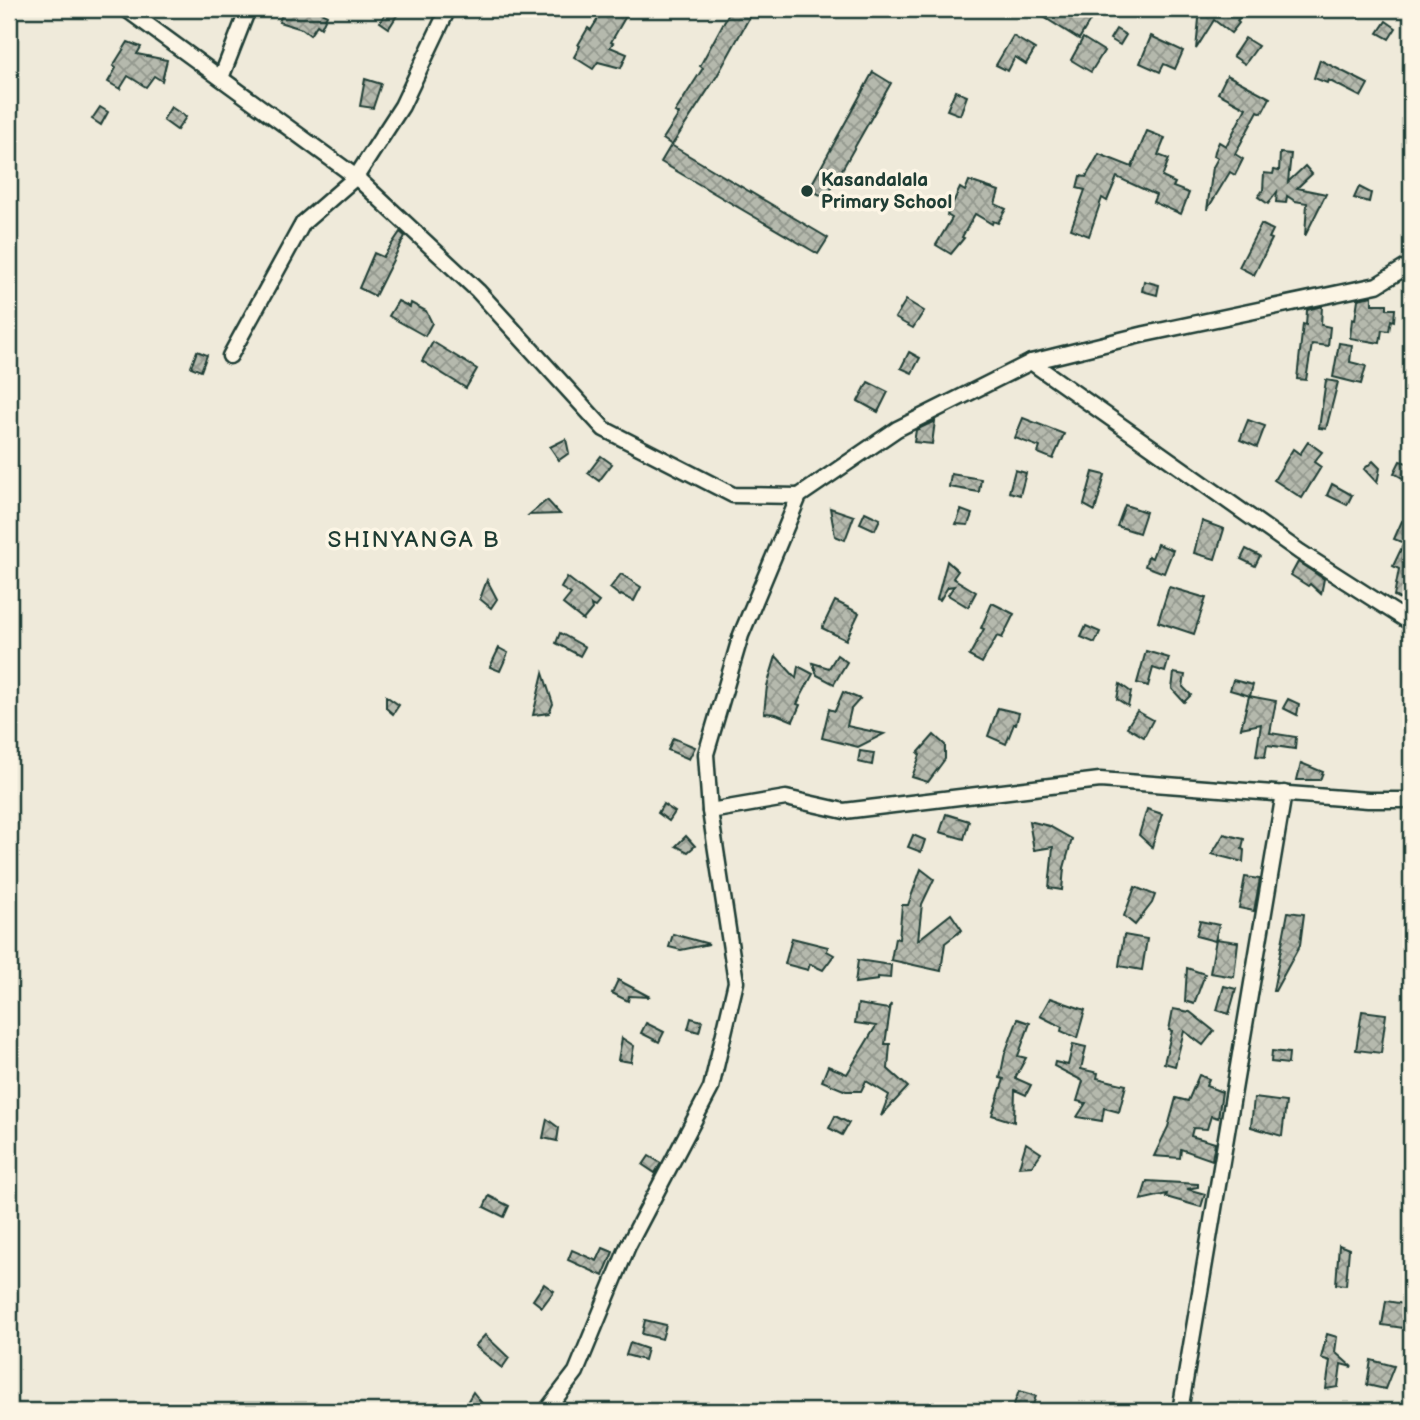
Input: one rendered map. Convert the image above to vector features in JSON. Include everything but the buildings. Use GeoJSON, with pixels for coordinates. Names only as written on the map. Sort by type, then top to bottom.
{"type":"FeatureCollection","features":[{"type":"Feature","properties":{"kind":"street"},"geometry":{"type":"LineString","coordinates":[[126,9],[356,177],[478,291],[604,429],[733,495],[799,496]]}},
{"type":"Feature","properties":{"kind":"street"},"geometry":{"type":"LineString","coordinates":[[220,78],[248,9]]}},
{"type":"Feature","properties":{"kind":"street"},"geometry":{"type":"LineString","coordinates":[[230,356],[303,223],[356,177],[402,106],[448,9]]}},
{"type":"Feature","properties":{"kind":"street"},"geometry":{"type":"LineString","coordinates":[[546,1411],[576,1372],[628,1246],[711,1088],[736,982],[710,811],[706,754],[741,635],[799,496],[897,429],[1031,362],[1145,334],[1377,285],[1411,264]]}},
{"type":"Feature","properties":{"kind":"street"},"geometry":{"type":"LineString","coordinates":[[1031,362],[1300,552],[1411,623]]}},
{"type":"Feature","properties":{"kind":"street"},"geometry":{"type":"LineString","coordinates":[[710,811],[786,798],[844,811],[1100,780],[1368,800],[1411,800]]}},
{"type":"Feature","properties":{"kind":"street"},"geometry":{"type":"LineString","coordinates":[[1180,1411],[1284,793]]}},
{"type":"Feature","properties":{"kind":"place","name":"Kasandalala Primary School"},"geometry":{"type":"Point","coordinates":[807,191]}},
{"type":"Feature","properties":{"kind":"district","name":"SHINYANGA B"},"geometry":{"type":"Point","coordinates":[414,540]}}]}
